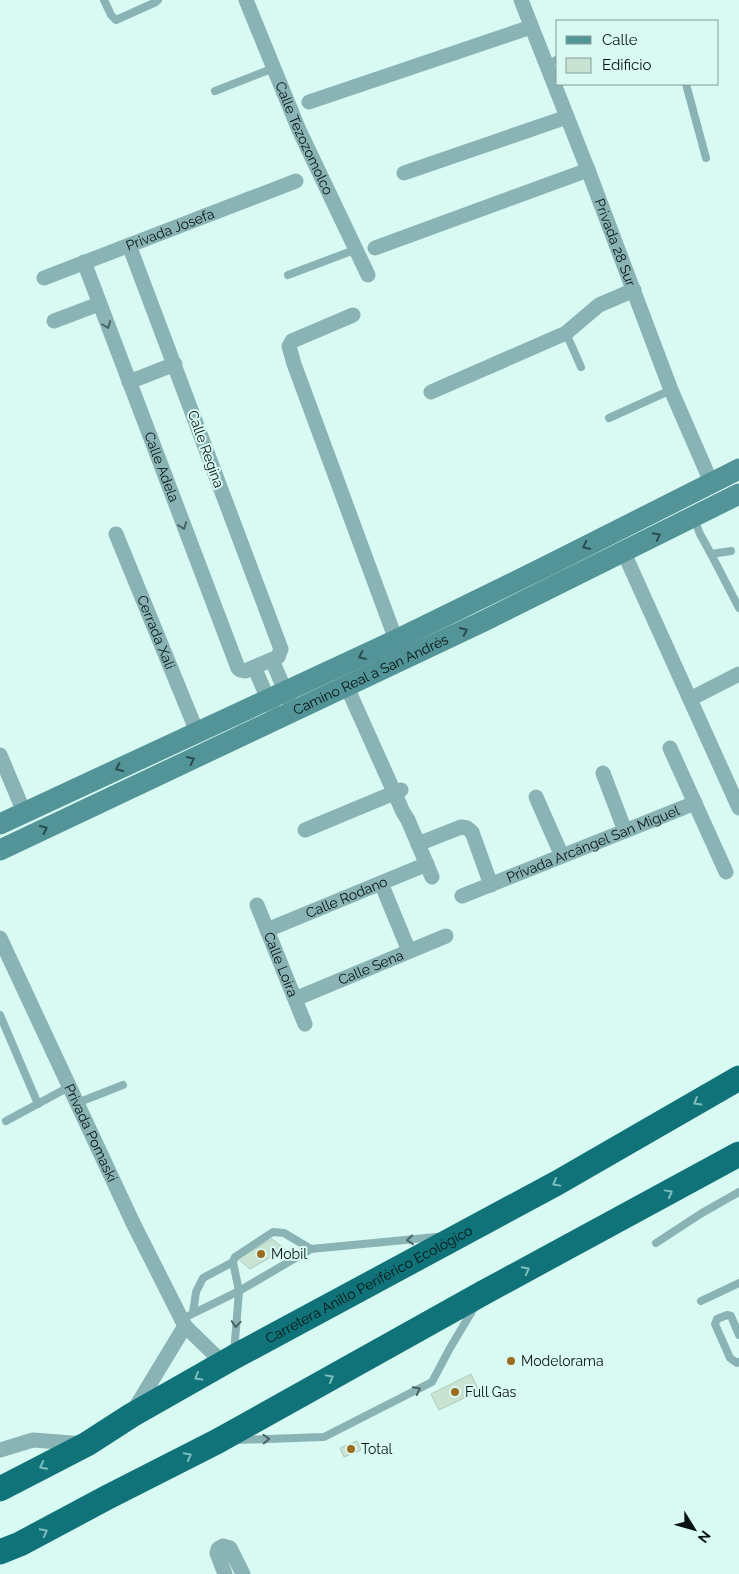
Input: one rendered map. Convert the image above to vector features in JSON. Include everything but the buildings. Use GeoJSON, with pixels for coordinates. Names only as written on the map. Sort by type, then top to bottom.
{"type":"FeatureCollection","features":[{"type":"Feature","properties":{"kind":"highway","name":"Carretera Anillo Periférico Ecológico"},"geometry":{"type":"LineString","coordinates":[[0,1489],[87,1444],[132,1415],[228,1360],[557,1183],[739,1078]]}},
{"type":"Feature","properties":{"kind":"highway"},"geometry":{"type":"LineString","coordinates":[[0,1552],[20,1544],[218,1441],[483,1293],[739,1154]]}},
{"type":"Feature","properties":{"kind":"main road","name":"Camino Real a San Andrés"},"geometry":{"type":"LineString","coordinates":[[0,824],[396,640],[549,566],[739,468]]}},
{"type":"Feature","properties":{"kind":"main road","name":"Camino Real a San Andrés"},"geometry":{"type":"LineString","coordinates":[[0,850],[350,685],[739,494]]}},
{"type":"Feature","properties":{"kind":"street","name":"Calle Tezozomolco"},"geometry":{"type":"LineString","coordinates":[[246,0],[299,130],[368,275]]}},
{"type":"Feature","properties":{"kind":"street","name":"Privada 28 Sur"},"geometry":{"type":"LineString","coordinates":[[521,0],[532,27],[552,62],[556,77]]}},
{"type":"Feature","properties":{"kind":"street"},"geometry":{"type":"LineString","coordinates":[[309,102],[532,27]]}},
{"type":"Feature","properties":{"kind":"street","name":"Privada 28 Sur"},"geometry":{"type":"LineString","coordinates":[[558,85],[567,117],[671,390],[711,482]]}},
{"type":"Feature","properties":{"kind":"street"},"geometry":{"type":"LineString","coordinates":[[404,173],[567,117]]}},
{"type":"Feature","properties":{"kind":"street"},"geometry":{"type":"LineString","coordinates":[[376,248],[588,170]]}},
{"type":"Feature","properties":{"kind":"street","name":"Privada Josefa"},"geometry":{"type":"LineString","coordinates":[[44,278],[296,180]]}},
{"type":"Feature","properties":{"kind":"street","name":"Calle Regina"},"geometry":{"type":"LineString","coordinates":[[129,245],[281,649],[276,657],[277,695]]}},
{"type":"Feature","properties":{"kind":"street","name":"Calle Adela"},"geometry":{"type":"LineString","coordinates":[[84,262],[238,668],[247,669],[277,695]]}},
{"type":"Feature","properties":{"kind":"street"},"geometry":{"type":"LineString","coordinates":[[431,392],[566,333],[599,305],[634,290]]}},
{"type":"Feature","properties":{"kind":"street"},"geometry":{"type":"LineString","coordinates":[[54,321],[99,304]]}},
{"type":"Feature","properties":{"kind":"street"},"geometry":{"type":"LineString","coordinates":[[353,315],[292,341],[289,346],[297,373],[396,640]]}},
{"type":"Feature","properties":{"kind":"street"},"geometry":{"type":"LineString","coordinates":[[129,382],[174,364]]}},
{"type":"Feature","properties":{"kind":"street","name":"Cerrada Xali"},"geometry":{"type":"LineString","coordinates":[[116,534],[197,732]]}},
{"type":"Feature","properties":{"kind":"street"},"geometry":{"type":"LineString","coordinates":[[624,552],[739,808]]}},
{"type":"Feature","properties":{"kind":"street"},"geometry":{"type":"LineString","coordinates":[[247,669],[276,657]]}},
{"type":"Feature","properties":{"kind":"street"},"geometry":{"type":"LineString","coordinates":[[690,699],[739,674]]}},
{"type":"Feature","properties":{"kind":"street"},"geometry":{"type":"LineString","coordinates":[[350,685],[397,791],[408,808],[408,820],[418,844]]}},
{"type":"Feature","properties":{"kind":"street"},"geometry":{"type":"LineString","coordinates":[[277,695],[285,715]]}},
{"type":"Feature","properties":{"kind":"street"},"geometry":{"type":"LineString","coordinates":[[670,748],[726,872]]}},
{"type":"Feature","properties":{"kind":"street"},"geometry":{"type":"LineString","coordinates":[[0,755],[24,812]]}},
{"type":"Feature","properties":{"kind":"street"},"geometry":{"type":"LineString","coordinates":[[603,772],[625,831]]}},
{"type":"Feature","properties":{"kind":"street"},"geometry":{"type":"LineString","coordinates":[[305,830],[397,791]]}},
{"type":"Feature","properties":{"kind":"street"},"geometry":{"type":"LineString","coordinates":[[536,797],[562,856]]}},
{"type":"Feature","properties":{"kind":"street","name":"Privada Arcángel San Miguel"},"geometry":{"type":"LineString","coordinates":[[462,896],[695,803]]}},
{"type":"Feature","properties":{"kind":"street","name":"Privada Arcángel San Miguel"},"geometry":{"type":"LineString","coordinates":[[418,844],[461,827],[467,828],[472,832],[491,884]]}},
{"type":"Feature","properties":{"kind":"street","name":"Calle Rodano"},"geometry":{"type":"LineString","coordinates":[[267,930],[381,883],[430,870],[418,844]]}},
{"type":"Feature","properties":{"kind":"street"},"geometry":{"type":"LineString","coordinates":[[381,883],[409,951]]}},
{"type":"Feature","properties":{"kind":"street","name":"Calle Loira"},"geometry":{"type":"LineString","coordinates":[[257,905],[305,1024]]}},
{"type":"Feature","properties":{"kind":"street","name":"Calle Sena"},"geometry":{"type":"LineString","coordinates":[[295,999],[446,936]]}},
{"type":"Feature","properties":{"kind":"street","name":"Privada Pomaski"},"geometry":{"type":"LineString","coordinates":[[0,938],[133,1223],[187,1319],[228,1360]]}},
{"type":"Feature","properties":{"kind":"street"},"geometry":{"type":"LineString","coordinates":[[132,1415],[187,1319]]}},
{"type":"Feature","properties":{"kind":"street"},"geometry":{"type":"LineString","coordinates":[[0,1450],[33,1440],[87,1444]]}},
{"type":"Feature","properties":{"kind":"street"},"geometry":{"type":"LineString","coordinates":[[225,1574],[217,1553],[218,1549],[224,1546],[230,1548],[243,1574]]}},
{"type":"Feature","properties":{"kind":"lane"},"geometry":{"type":"LineString","coordinates":[[104,0],[111,15],[116,20],[158,0]]}},
{"type":"Feature","properties":{"kind":"lane"},"geometry":{"type":"LineString","coordinates":[[215,91],[274,68]]}},
{"type":"Feature","properties":{"kind":"lane"},"geometry":{"type":"LineString","coordinates":[[686,85],[706,158]]}},
{"type":"Feature","properties":{"kind":"lane"},"geometry":{"type":"LineString","coordinates":[[288,275],[357,249]]}},
{"type":"Feature","properties":{"kind":"lane"},"geometry":{"type":"LineString","coordinates":[[566,333],[581,368]]}},
{"type":"Feature","properties":{"kind":"lane"},"geometry":{"type":"LineString","coordinates":[[609,418],[671,390]]}},
{"type":"Feature","properties":{"kind":"lane"},"geometry":{"type":"LineString","coordinates":[[694,517],[700,534],[739,608]]}},
{"type":"Feature","properties":{"kind":"lane"},"geometry":{"type":"LineString","coordinates":[[710,554],[731,551]]}},
{"type":"Feature","properties":{"kind":"lane"},"geometry":{"type":"LineString","coordinates":[[0,1015],[38,1104]]}},
{"type":"Feature","properties":{"kind":"lane"},"geometry":{"type":"LineString","coordinates":[[77,1103],[123,1085]]}},
{"type":"Feature","properties":{"kind":"lane"},"geometry":{"type":"LineString","coordinates":[[6,1121],[70,1087]]}},
{"type":"Feature","properties":{"kind":"lane"},"geometry":{"type":"LineString","coordinates":[[656,1243],[739,1192]]}},
{"type":"Feature","properties":{"kind":"lane"},"geometry":{"type":"LineString","coordinates":[[187,1319],[203,1278],[233,1262],[235,1257],[273,1232],[284,1233],[311,1249]]}},
{"type":"Feature","properties":{"kind":"lane"},"geometry":{"type":"LineString","coordinates":[[187,1319],[311,1249],[458,1236]]}},
{"type":"Feature","properties":{"kind":"lane"},"geometry":{"type":"LineString","coordinates":[[228,1360],[239,1290],[233,1262]]}},
{"type":"Feature","properties":{"kind":"lane"},"geometry":{"type":"LineString","coordinates":[[701,1301],[739,1283]]}},
{"type":"Feature","properties":{"kind":"lane"},"geometry":{"type":"LineString","coordinates":[[218,1441],[324,1437],[432,1382],[483,1293]]}},
{"type":"Feature","properties":{"kind":"lane"},"geometry":{"type":"LineString","coordinates":[[738,1364],[730,1358],[714,1324],[717,1319],[727,1315],[731,1316],[739,1335]]}},
{"type":"Feature","properties":{"kind":"place","name":"Mobil"},"geometry":{"type":"Point","coordinates":[261,1254]}},
{"type":"Feature","properties":{"kind":"place","name":"Modelorama"},"geometry":{"type":"Point","coordinates":[511,1361]}},
{"type":"Feature","properties":{"kind":"place","name":"Full Gas"},"geometry":{"type":"Point","coordinates":[455,1392]}},
{"type":"Feature","properties":{"kind":"place","name":"Total"},"geometry":{"type":"Point","coordinates":[351,1449]}}]}
